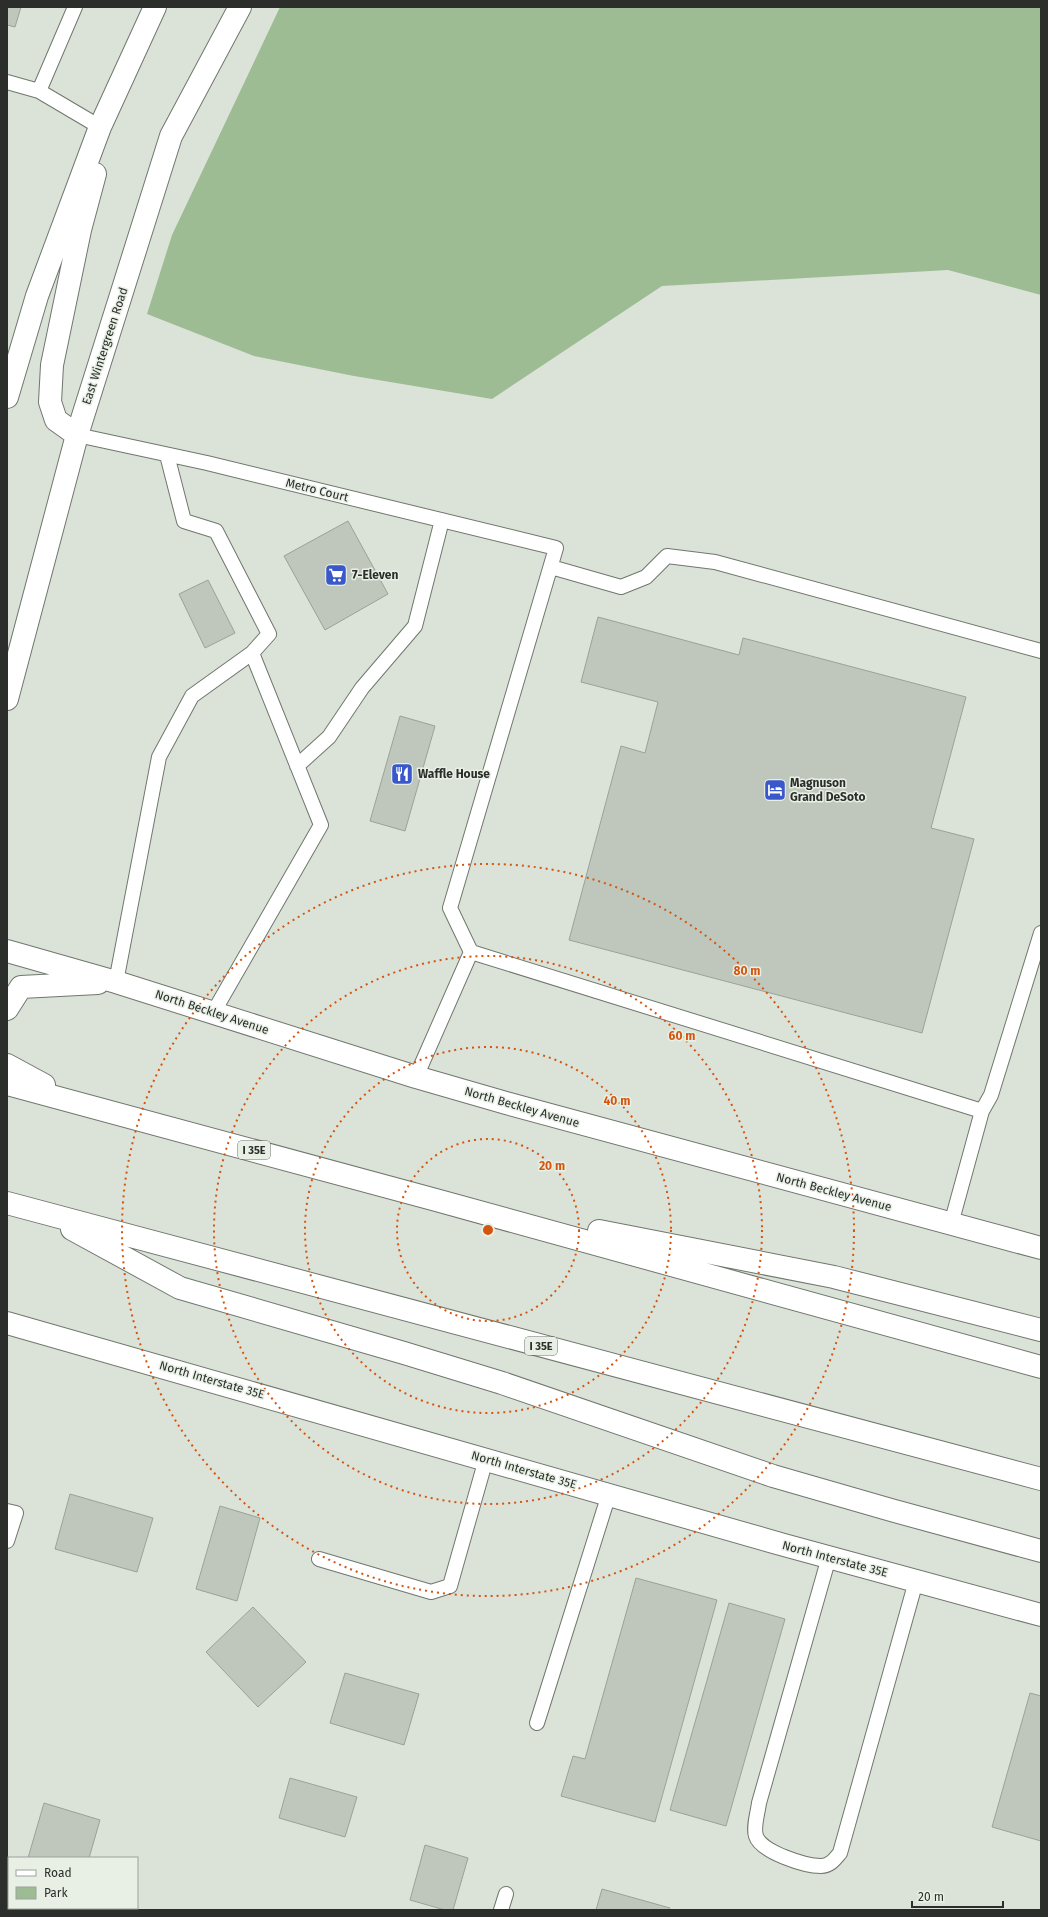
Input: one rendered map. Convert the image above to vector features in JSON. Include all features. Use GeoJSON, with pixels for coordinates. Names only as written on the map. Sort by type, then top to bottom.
{"type":"FeatureCollection","features":[{"type":"Feature","properties":{"kind":"main road"},"geometry":{"type":"LineString","coordinates":[[7,397],[37,296],[100,127],[155,7]]}},
{"type":"Feature","properties":{"kind":"main road","name":"East Wintergreen Road"},"geometry":{"type":"LineString","coordinates":[[7,699],[77,435],[171,136],[240,7]]}},
{"type":"Feature","properties":{"kind":"main road"},"geometry":{"type":"LineString","coordinates":[[77,435],[56,420],[50,402],[52,365],[80,230],[94,183],[100,127]]}},
{"type":"Feature","properties":{"kind":"main road","name":"North Beckley Avenue"},"geometry":{"type":"LineString","coordinates":[[7,951],[116,982],[416,1077],[506,1103],[1041,1248]]}},
{"type":"Feature","properties":{"kind":"main road"},"geometry":{"type":"LineString","coordinates":[[7,1009],[21,987],[116,982]]}},
{"type":"Feature","properties":{"kind":"main road"},"geometry":{"type":"LineString","coordinates":[[7,1065],[72,1100]]}},
{"type":"Feature","properties":{"kind":"main road","name":"I 35E"},"geometry":{"type":"LineString","coordinates":[[7,1084],[72,1100],[1041,1367]]}},
{"type":"Feature","properties":{"kind":"main road"},"geometry":{"type":"LineString","coordinates":[[436,1200],[834,1276],[1041,1330]]}},
{"type":"Feature","properties":{"kind":"main road","name":"I 35E"},"geometry":{"type":"LineString","coordinates":[[7,1203],[1041,1479]]}},
{"type":"Feature","properties":{"kind":"main road"},"geometry":{"type":"LineString","coordinates":[[41,1212],[180,1288],[502,1383],[773,1476],[1041,1551]]}},
{"type":"Feature","properties":{"kind":"main road","name":"North Interstate 35E"},"geometry":{"type":"LineString","coordinates":[[12,1322],[829,1557],[1041,1615]]}},
{"type":"Feature","properties":{"kind":"lane"},"geometry":{"type":"LineString","coordinates":[[39,91],[75,7]]}},
{"type":"Feature","properties":{"kind":"lane"},"geometry":{"type":"LineString","coordinates":[[7,82],[39,91],[100,127]]}},
{"type":"Feature","properties":{"kind":"lane","name":"Metro Court"},"geometry":{"type":"LineString","coordinates":[[77,435],[167,454],[556,548],[551,567]]}},
{"type":"Feature","properties":{"kind":"lane"},"geometry":{"type":"LineString","coordinates":[[116,982],[159,757],[192,696],[252,653],[269,634],[216,531],[184,521],[167,454]]}},
{"type":"Feature","properties":{"kind":"lane"},"geometry":{"type":"LineString","coordinates":[[297,766],[329,737],[362,688],[415,626],[442,520]]}},
{"type":"Feature","properties":{"kind":"lane"},"geometry":{"type":"LineString","coordinates":[[982,1111],[471,952],[450,908],[551,567],[621,587],[646,577],[667,556],[715,562],[1041,651]]}},
{"type":"Feature","properties":{"kind":"lane"},"geometry":{"type":"LineString","coordinates":[[213,1012],[320,825],[252,653]]}},
{"type":"Feature","properties":{"kind":"lane"},"geometry":{"type":"LineString","coordinates":[[950,1224],[982,1111],[993,1088],[1041,933]]}},
{"type":"Feature","properties":{"kind":"lane"},"geometry":{"type":"LineString","coordinates":[[416,1077],[471,952]]}},
{"type":"Feature","properties":{"kind":"lane"},"geometry":{"type":"LineString","coordinates":[[319,1559],[431,1592],[450,1586],[486,1459]]}},
{"type":"Feature","properties":{"kind":"lane"},"geometry":{"type":"LineString","coordinates":[[537,1723],[609,1494]]}},
{"type":"Feature","properties":{"kind":"lane"},"geometry":{"type":"LineString","coordinates":[[7,1511],[16,1513],[7,1541]]}},
{"type":"Feature","properties":{"kind":"lane"},"geometry":{"type":"LineString","coordinates":[[829,1557],[759,1803],[756,1822],[755,1835],[759,1843],[778,1854],[800,1862],[822,1866],[832,1863],[840,1853],[916,1580]]}},
{"type":"Feature","properties":{"kind":"lane"},"geometry":{"type":"LineString","coordinates":[[501,1910],[506,1894]]}},
{"type":"Feature","properties":{"kind":"green space"},"geometry":{"type":"Polygon","coordinates":[[[280,7],[1041,7],[1041,295],[948,270],[662,286],[492,399],[354,376],[254,356],[147,314],[172,235],[280,7]]]}},
{"type":"Feature","properties":{"kind":"building"},"geometry":{"type":"Polygon","coordinates":[[[7,7],[21,7],[15,27],[7,25],[7,7]]]}},
{"type":"Feature","properties":{"kind":"building","name":"7-Eleven"},"geometry":{"type":"Polygon","coordinates":[[[348,521],[388,594],[325,630],[284,556],[348,521]]]}},
{"type":"Feature","properties":{"kind":"building"},"geometry":{"type":"Polygon","coordinates":[[[208,580],[235,633],[205,648],[179,594],[208,580]]]}},
{"type":"Feature","properties":{"kind":"building","name":"Magnuson Grand DeSoto"},"geometry":{"type":"Polygon","coordinates":[[[598,617],[739,655],[743,638],[966,697],[931,828],[974,839],[922,1033],[569,940],[621,746],[645,753],[658,702],[581,682],[598,617]]]}},
{"type":"Feature","properties":{"kind":"building","name":"Waffle House"},"geometry":{"type":"Polygon","coordinates":[[[400,716],[435,726],[405,831],[370,821],[400,716]]]}},
{"type":"Feature","properties":{"kind":"building"},"geometry":{"type":"Polygon","coordinates":[[[70,1494],[153,1518],[137,1572],[55,1549],[70,1494]]]}},
{"type":"Feature","properties":{"kind":"building"},"geometry":{"type":"Polygon","coordinates":[[[220,1506],[260,1518],[237,1601],[196,1589],[220,1506]]]}},
{"type":"Feature","properties":{"kind":"building"},"geometry":{"type":"Polygon","coordinates":[[[636,1578],[717,1600],[655,1822],[561,1796],[573,1756],[585,1759],[636,1578]]]}},
{"type":"Feature","properties":{"kind":"building"},"geometry":{"type":"Polygon","coordinates":[[[729,1603],[785,1619],[726,1826],[670,1810],[729,1603]]]}},
{"type":"Feature","properties":{"kind":"building"},"geometry":{"type":"Polygon","coordinates":[[[253,1607],[306,1662],[258,1707],[206,1652],[253,1607]]]}},
{"type":"Feature","properties":{"kind":"building"},"geometry":{"type":"Polygon","coordinates":[[[345,1673],[419,1694],[404,1745],[330,1723],[345,1673]]]}},
{"type":"Feature","properties":{"kind":"building"},"geometry":{"type":"Polygon","coordinates":[[[1030,1693],[1041,1696],[1041,1841],[992,1827],[1030,1693]]]}},
{"type":"Feature","properties":{"kind":"building"},"geometry":{"type":"Polygon","coordinates":[[[290,1778],[357,1797],[345,1837],[279,1818],[290,1778]]]}},
{"type":"Feature","properties":{"kind":"building"},"geometry":{"type":"Polygon","coordinates":[[[44,1803],[100,1820],[89,1857],[28,1857],[44,1803]]]}},
{"type":"Feature","properties":{"kind":"building"},"geometry":{"type":"Polygon","coordinates":[[[425,1845],[468,1858],[453,1910],[445,1910],[410,1900],[425,1845]]]}},
{"type":"Feature","properties":{"kind":"building"},"geometry":{"type":"Polygon","coordinates":[[[602,1889],[670,1908],[669,1910],[596,1910],[602,1889]]]}},
{"type":"Feature","properties":{"kind":"building"},"geometry":{"type":"Polygon","coordinates":[[[14,1909],[74,1909],[74,1910],[14,1909]]]}},
{"type":"Feature","properties":{"kind":"place","name":"7-Eleven"},"geometry":{"type":"Point","coordinates":[336,575]}},
{"type":"Feature","properties":{"kind":"place","name":"Waffle House"},"geometry":{"type":"Point","coordinates":[402,774]}},
{"type":"Feature","properties":{"kind":"place","name":"Magnuson Grand DeSoto"},"geometry":{"type":"Point","coordinates":[775,790]}}]}
